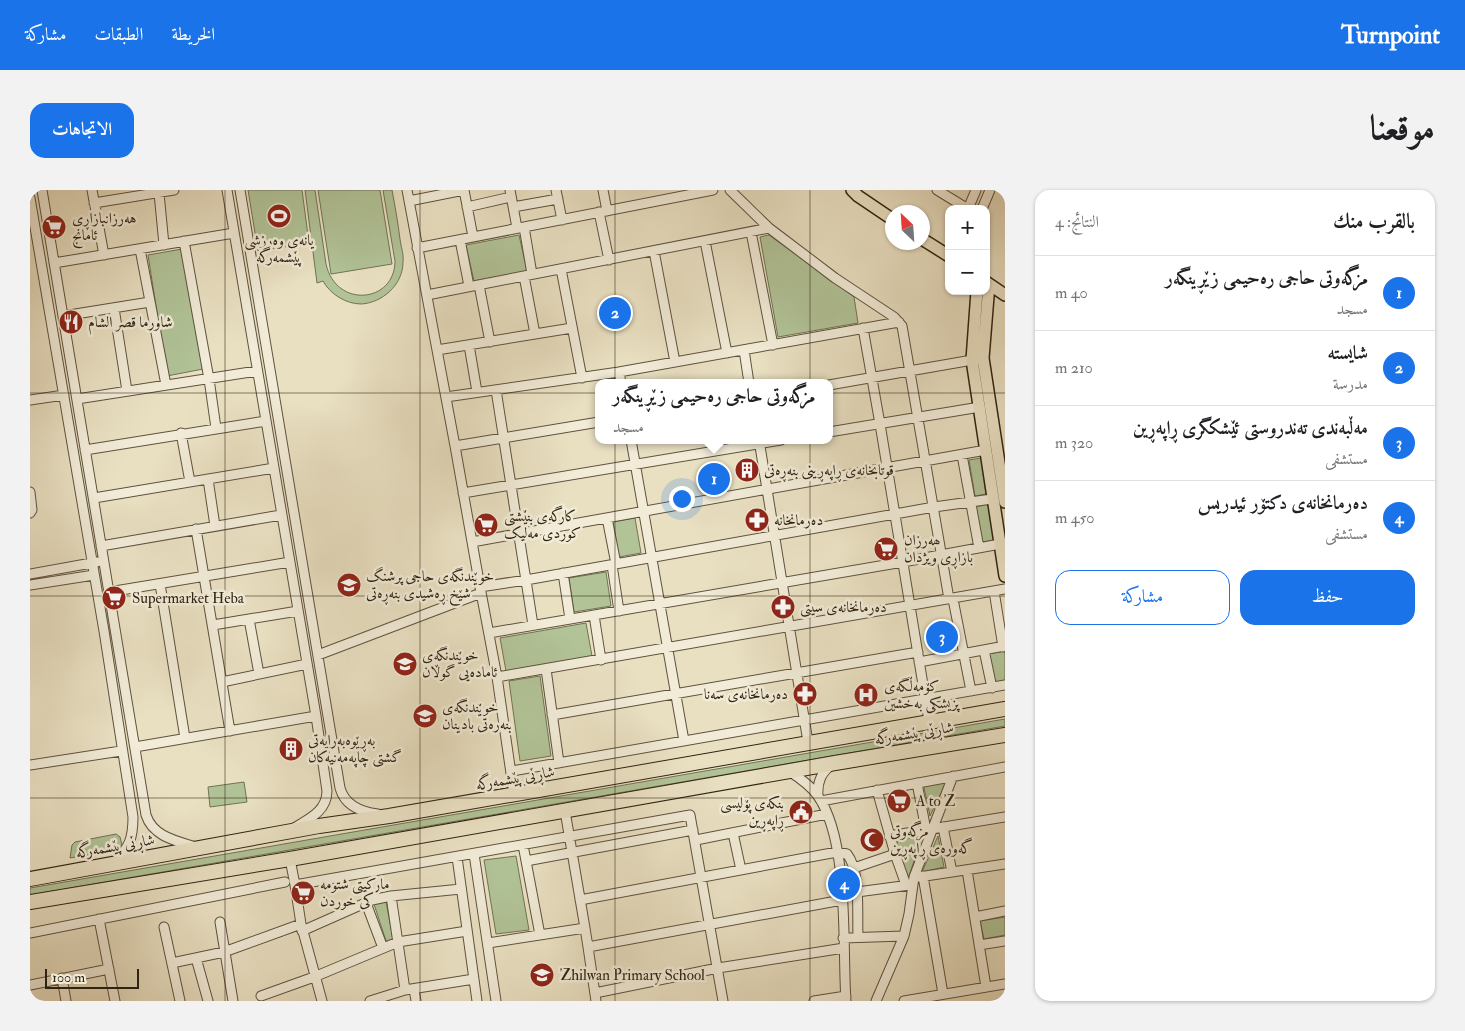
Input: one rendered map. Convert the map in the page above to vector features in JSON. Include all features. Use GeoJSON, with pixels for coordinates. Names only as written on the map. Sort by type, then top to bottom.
{"type":"FeatureCollection","features":[{"type":"Feature","properties":{"kind":"highway","name":"شاڕێی پێشمەرگە"},"geometry":{"type":"LineString","coordinates":[[30,879],[286,832],[389,816],[1005,708]]}},
{"type":"Feature","properties":{"kind":"highway","name":"شاڕێی پێشمەرگە"},"geometry":{"type":"LineString","coordinates":[[30,902],[290,859],[788,771],[1005,735]]}},
{"type":"Feature","properties":{"kind":"main road"},"geometry":{"type":"LineString","coordinates":[[852,190],[885,214]]}},
{"type":"Feature","properties":{"kind":"main road"},"geometry":{"type":"LineString","coordinates":[[930,244],[945,253]]}},
{"type":"Feature","properties":{"kind":"main road"},"geometry":{"type":"LineString","coordinates":[[990,284],[1005,295]]}},
{"type":"Feature","properties":{"kind":"main road"},"geometry":{"type":"LineString","coordinates":[[976,295],[980,407],[992,499],[1005,576]]}},
{"type":"Feature","properties":{"kind":"main road"},"geometry":{"type":"LineString","coordinates":[[986,295],[978,359],[1005,502]]}},
{"type":"Feature","properties":{"kind":"street"},"geometry":{"type":"LineString","coordinates":[[42,190],[146,815],[150,824],[165,836],[198,848]]}},
{"type":"Feature","properties":{"kind":"street"},"geometry":{"type":"LineString","coordinates":[[92,190],[104,255]]}},
{"type":"Feature","properties":{"kind":"street"},"geometry":{"type":"LineString","coordinates":[[94,203],[132,193],[174,190]]}},
{"type":"Feature","properties":{"kind":"street"},"geometry":{"type":"LineString","coordinates":[[227,190],[327,791],[326,802],[315,815],[286,832]]}},
{"type":"Feature","properties":{"kind":"street"},"geometry":{"type":"LineString","coordinates":[[240,190],[340,788],[346,801],[361,810],[389,816]]}},
{"type":"Feature","properties":{"kind":"street"},"geometry":{"type":"LineString","coordinates":[[406,190],[464,492],[497,677],[514,794]]}},
{"type":"Feature","properties":{"kind":"street"},"geometry":{"type":"LineString","coordinates":[[409,202],[464,190],[473,237]]}},
{"type":"Feature","properties":{"kind":"street"},"geometry":{"type":"LineString","coordinates":[[603,190],[603,212],[609,260]]}},
{"type":"Feature","properties":{"kind":"street"},"geometry":{"type":"LineString","coordinates":[[417,248],[713,190]]}},
{"type":"Feature","properties":{"kind":"street"},"geometry":{"type":"LineString","coordinates":[[730,190],[769,228],[834,278],[900,322],[911,371],[942,554],[971,691]]}},
{"type":"Feature","properties":{"kind":"street"},"geometry":{"type":"LineString","coordinates":[[937,190],[961,205]]}},
{"type":"Feature","properties":{"kind":"street"},"geometry":{"type":"LineString","coordinates":[[970,205],[976,190]]}},
{"type":"Feature","properties":{"kind":"street"},"geometry":{"type":"LineString","coordinates":[[984,205],[990,190]]}},
{"type":"Feature","properties":{"kind":"street"},"geometry":{"type":"LineString","coordinates":[[158,192],[164,245]]}},
{"type":"Feature","properties":{"kind":"street"},"geometry":{"type":"LineString","coordinates":[[467,207],[511,198],[557,194],[562,220]]}},
{"type":"Feature","properties":{"kind":"street"},"geometry":{"type":"LineString","coordinates":[[30,198],[35,255],[41,267],[64,395],[133,817],[129,846],[114,863]]}},
{"type":"Feature","properties":{"kind":"street"},"geometry":{"type":"LineString","coordinates":[[511,198],[521,228],[534,334]]}},
{"type":"Feature","properties":{"kind":"street"},"geometry":{"type":"LineString","coordinates":[[427,294],[769,228]]}},
{"type":"Feature","properties":{"kind":"street"},"geometry":{"type":"LineString","coordinates":[[751,232],[773,345]]}},
{"type":"Feature","properties":{"kind":"street"},"geometry":{"type":"LineString","coordinates":[[54,263],[234,233]]}},
{"type":"Feature","properties":{"kind":"street"},"geometry":{"type":"LineString","coordinates":[[460,240],[469,286]]}},
{"type":"Feature","properties":{"kind":"street"},"geometry":{"type":"LineString","coordinates":[[705,241],[727,353]]}},
{"type":"Feature","properties":{"kind":"street"},"geometry":{"type":"LineString","coordinates":[[184,242],[216,428]]}},
{"type":"Feature","properties":{"kind":"street"},"geometry":{"type":"LineString","coordinates":[[140,248],[166,385]]}},
{"type":"Feature","properties":{"kind":"street"},"geometry":{"type":"LineString","coordinates":[[654,251],[675,362]]}},
{"type":"Feature","properties":{"kind":"street"},"geometry":{"type":"LineString","coordinates":[[30,269],[41,267]]}},
{"type":"Feature","properties":{"kind":"street"},"geometry":{"type":"LineString","coordinates":[[241,270],[253,268]]}},
{"type":"Feature","properties":{"kind":"street"},"geometry":{"type":"LineString","coordinates":[[561,269],[582,378]]}},
{"type":"Feature","properties":{"kind":"street"},"geometry":{"type":"LineString","coordinates":[[479,284],[490,342]]}},
{"type":"Feature","properties":{"kind":"street"},"geometry":{"type":"LineString","coordinates":[[63,316],[150,302]]}},
{"type":"Feature","properties":{"kind":"street"},"geometry":{"type":"LineString","coordinates":[[114,308],[127,391]]}},
{"type":"Feature","properties":{"kind":"street"},"geometry":{"type":"LineString","coordinates":[[446,397],[619,372],[900,322]]}},
{"type":"Feature","properties":{"kind":"street"},"geometry":{"type":"LineString","coordinates":[[437,350],[572,328]]}},
{"type":"Feature","properties":{"kind":"street"},"geometry":{"type":"LineString","coordinates":[[863,328],[929,721]]}},
{"type":"Feature","properties":{"kind":"street"},"geometry":{"type":"LineString","coordinates":[[469,345],[477,392]]}},
{"type":"Feature","properties":{"kind":"street"},"geometry":{"type":"LineString","coordinates":[[744,350],[748,379]]}},
{"type":"Feature","properties":{"kind":"street"},"geometry":{"type":"LineString","coordinates":[[833,384],[978,359]]}},
{"type":"Feature","properties":{"kind":"street"},"geometry":{"type":"LineString","coordinates":[[77,399],[257,371]]}},
{"type":"Feature","properties":{"kind":"street"},"geometry":{"type":"LineString","coordinates":[[619,372],[620,379]]}},
{"type":"Feature","properties":{"kind":"street"},"geometry":{"type":"LineString","coordinates":[[496,390],[533,625]]}},
{"type":"Feature","properties":{"kind":"street"},"geometry":{"type":"LineString","coordinates":[[30,400],[64,395]]}},
{"type":"Feature","properties":{"kind":"street"},"geometry":{"type":"LineString","coordinates":[[833,431],[980,407]]}},
{"type":"Feature","properties":{"kind":"street"},"geometry":{"type":"LineString","coordinates":[[85,450],[181,433],[266,421]]}},
{"type":"Feature","properties":{"kind":"street"},"geometry":{"type":"LineString","coordinates":[[455,446],[595,423]]}},
{"type":"Feature","properties":{"kind":"street"},"geometry":{"type":"LineString","coordinates":[[181,433],[190,482]]}},
{"type":"Feature","properties":{"kind":"street"},"geometry":{"type":"LineString","coordinates":[[270,446],[282,444]]}},
{"type":"Feature","properties":{"kind":"street"},"geometry":{"type":"LineString","coordinates":[[632,444],[684,741]]}},
{"type":"Feature","properties":{"kind":"street"},"geometry":{"type":"LineString","coordinates":[[464,492],[748,444]]}},
{"type":"Feature","properties":{"kind":"street"},"geometry":{"type":"LineString","coordinates":[[759,444],[808,742]]}},
{"type":"Feature","properties":{"kind":"street"},"geometry":{"type":"LineString","coordinates":[[472,542],[986,450]]}},
{"type":"Feature","properties":{"kind":"street"},"geometry":{"type":"LineString","coordinates":[[962,455],[979,548]]}},
{"type":"Feature","properties":{"kind":"street"},"geometry":{"type":"LineString","coordinates":[[94,498],[274,468]]}},
{"type":"Feature","properties":{"kind":"street"},"geometry":{"type":"LineString","coordinates":[[208,480],[215,526]]}},
{"type":"Feature","properties":{"kind":"street"},"geometry":{"type":"LineString","coordinates":[[30,492],[32,510],[30,513]]}},
{"type":"Feature","properties":{"kind":"street"},"geometry":{"type":"LineString","coordinates":[[318,655],[480,590],[775,535],[934,507],[992,499]]}},
{"type":"Feature","properties":{"kind":"street"},"geometry":{"type":"LineString","coordinates":[[101,546],[281,515]]}},
{"type":"Feature","properties":{"kind":"street"},"geometry":{"type":"LineString","coordinates":[[607,518],[619,611]]}},
{"type":"Feature","properties":{"kind":"street"},"geometry":{"type":"LineString","coordinates":[[196,529],[230,731]]}},
{"type":"Feature","properties":{"kind":"street"},"geometry":{"type":"LineString","coordinates":[[488,633],[1000,544]]}},
{"type":"Feature","properties":{"kind":"street"},"geometry":{"type":"LineString","coordinates":[[30,574],[104,561]]}},
{"type":"Feature","properties":{"kind":"street"},"geometry":{"type":"LineString","coordinates":[[109,592],[290,562]]}},
{"type":"Feature","properties":{"kind":"street"},"geometry":{"type":"LineString","coordinates":[[563,573],[570,619]]}},
{"type":"Feature","properties":{"kind":"street"},"geometry":{"type":"LineString","coordinates":[[30,585],[94,575]]}},
{"type":"Feature","properties":{"kind":"street"},"geometry":{"type":"LineString","coordinates":[[160,584],[185,738]]}},
{"type":"Feature","properties":{"kind":"street"},"geometry":{"type":"LineString","coordinates":[[294,588],[307,586]]}},
{"type":"Feature","properties":{"kind":"street"},"geometry":{"type":"LineString","coordinates":[[497,677],[910,607],[1005,589]]}},
{"type":"Feature","properties":{"kind":"street"},"geometry":{"type":"LineString","coordinates":[[919,662],[1004,646],[994,591]]}},
{"type":"Feature","properties":{"kind":"street"},"geometry":{"type":"LineString","coordinates":[[213,625],[298,611]]}},
{"type":"Feature","properties":{"kind":"street"},"geometry":{"type":"LineString","coordinates":[[594,615],[601,660]]}},
{"type":"Feature","properties":{"kind":"street"},"geometry":{"type":"LineString","coordinates":[[249,619],[259,674]]}},
{"type":"Feature","properties":{"kind":"street"},"geometry":{"type":"LineString","coordinates":[[984,650],[992,688]]}},
{"type":"Feature","properties":{"kind":"street"},"geometry":{"type":"LineString","coordinates":[[107,653],[119,651]]}},
{"type":"Feature","properties":{"kind":"street"},"geometry":{"type":"LineString","coordinates":[[552,716],[918,652]]}},
{"type":"Feature","properties":{"kind":"street"},"geometry":{"type":"LineString","coordinates":[[222,682],[307,664]]}},
{"type":"Feature","properties":{"kind":"street"},"geometry":{"type":"LineString","coordinates":[[546,669],[559,763]]}},
{"type":"Feature","properties":{"kind":"street"},"geometry":{"type":"LineString","coordinates":[[512,771],[1005,686]]}},
{"type":"Feature","properties":{"kind":"street"},"geometry":{"type":"LineString","coordinates":[[135,747],[316,716]]}},
{"type":"Feature","properties":{"kind":"street"},"geometry":{"type":"LineString","coordinates":[[321,748],[334,747]]}},
{"type":"Feature","properties":{"kind":"street"},"geometry":{"type":"LineString","coordinates":[[30,765],[121,751]]}},
{"type":"Feature","properties":{"kind":"street"},"geometry":{"type":"LineString","coordinates":[[819,798],[818,786],[820,777],[826,769],[835,763]]}},
{"type":"Feature","properties":{"kind":"street"},"geometry":{"type":"LineString","coordinates":[[819,798],[877,790],[1005,767]]}},
{"type":"Feature","properties":{"kind":"street"},"geometry":{"type":"LineString","coordinates":[[788,771],[805,782],[819,798],[827,814],[837,852],[842,900],[846,999],[814,1001]]}},
{"type":"Feature","properties":{"kind":"street"},"geometry":{"type":"LineString","coordinates":[[876,1001],[904,936],[914,881],[929,829],[953,776]]}},
{"type":"Feature","properties":{"kind":"street"},"geometry":{"type":"LineString","coordinates":[[917,783],[929,829]]}},
{"type":"Feature","properties":{"kind":"street"},"geometry":{"type":"LineString","coordinates":[[877,790],[895,854],[914,881],[943,994]]}},
{"type":"Feature","properties":{"kind":"street"},"geometry":{"type":"LineString","coordinates":[[564,811],[596,997],[718,968],[844,948]]}},
{"type":"Feature","properties":{"kind":"street"},"geometry":{"type":"LineString","coordinates":[[696,840],[827,814]]}},
{"type":"Feature","properties":{"kind":"street"},"geometry":{"type":"LineString","coordinates":[[295,885],[690,815],[724,1001]]}},
{"type":"Feature","properties":{"kind":"street"},"geometry":{"type":"LineString","coordinates":[[889,836],[1005,816]]}},
{"type":"Feature","properties":{"kind":"street"},"geometry":{"type":"LineString","coordinates":[[620,827],[622,843]]}},
{"type":"Feature","properties":{"kind":"street"},"geometry":{"type":"LineString","coordinates":[[943,827],[952,872]]}},
{"type":"Feature","properties":{"kind":"street"},"geometry":{"type":"LineString","coordinates":[[526,861],[693,830]]}},
{"type":"Feature","properties":{"kind":"street"},"geometry":{"type":"LineString","coordinates":[[733,833],[741,870]]}},
{"type":"Feature","properties":{"kind":"street"},"geometry":{"type":"LineString","coordinates":[[523,844],[540,935]]}},
{"type":"Feature","properties":{"kind":"street"},"geometry":{"type":"LineString","coordinates":[[580,900],[837,852],[847,854],[854,868],[857,892],[858,937]]}},
{"type":"Feature","properties":{"kind":"street"},"geometry":{"type":"LineString","coordinates":[[474,854],[496,1001]]}},
{"type":"Feature","properties":{"kind":"street"},"geometry":{"type":"LineString","coordinates":[[854,868],[895,854]]}},
{"type":"Feature","properties":{"kind":"street"},"geometry":{"type":"LineString","coordinates":[[457,857],[477,1001]]}},
{"type":"Feature","properties":{"kind":"street"},"geometry":{"type":"LineString","coordinates":[[290,859],[302,928],[322,1001]]}},
{"type":"Feature","properties":{"kind":"street"},"geometry":{"type":"LineString","coordinates":[[857,892],[952,872],[1005,864]]}},
{"type":"Feature","properties":{"kind":"street"},"geometry":{"type":"LineString","coordinates":[[967,870],[986,987]]}},
{"type":"Feature","properties":{"kind":"street"},"geometry":{"type":"LineString","coordinates":[[30,933],[285,882]]}},
{"type":"Feature","properties":{"kind":"street"},"geometry":{"type":"LineString","coordinates":[[172,963],[224,952],[302,928],[372,900],[391,896],[461,889]]}},
{"type":"Feature","properties":{"kind":"street"},"geometry":{"type":"LineString","coordinates":[[391,896],[398,942],[410,989],[416,1001]]}},
{"type":"Feature","properties":{"kind":"street"},"geometry":{"type":"LineString","coordinates":[[588,947],[842,900]]}},
{"type":"Feature","properties":{"kind":"street"},"geometry":{"type":"LineString","coordinates":[[366,903],[383,948]]}},
{"type":"Feature","properties":{"kind":"street"},"geometry":{"type":"LineString","coordinates":[[975,917],[1005,911]]}},
{"type":"Feature","properties":{"kind":"street"},"geometry":{"type":"LineString","coordinates":[[99,919],[115,1001]]}},
{"type":"Feature","properties":{"kind":"street"},"geometry":{"type":"LineString","coordinates":[[220,922],[233,1001]]}},
{"type":"Feature","properties":{"kind":"street"},"geometry":{"type":"LineString","coordinates":[[164,927],[180,1001]]}},
{"type":"Feature","properties":{"kind":"street"},"geometry":{"type":"LineString","coordinates":[[488,942],[585,928]]}},
{"type":"Feature","properties":{"kind":"street"},"geometry":{"type":"LineString","coordinates":[[261,996],[314,977],[398,942],[467,931]]}},
{"type":"Feature","properties":{"kind":"street"},"geometry":{"type":"LineString","coordinates":[[843,938],[904,936]]}},
{"type":"Feature","properties":{"kind":"street"},"geometry":{"type":"LineString","coordinates":[[979,945],[1005,940]]}},
{"type":"Feature","properties":{"kind":"street"},"geometry":{"type":"LineString","coordinates":[[196,958],[208,1001]]}},
{"type":"Feature","properties":{"kind":"street"},"geometry":{"type":"LineString","coordinates":[[30,985],[109,969]]}},
{"type":"Feature","properties":{"kind":"street"},"geometry":{"type":"LineString","coordinates":[[62,978],[66,1001]]}},
{"type":"Feature","properties":{"kind":"street"},"geometry":{"type":"LineString","coordinates":[[370,1001],[410,989],[474,979]]}},
{"type":"Feature","properties":{"kind":"street"},"geometry":{"type":"LineString","coordinates":[[904,1001],[1005,984]]}},
{"type":"Feature","properties":{"kind":"street"},"geometry":{"type":"LineString","coordinates":[[958,991],[960,1001]]}},
{"type":"Feature","properties":{"kind":"green space","name":"یانەی وەرزشی پێشمەرگە"},"geometry":{"type":"Polygon","coordinates":[[[248,190],[302,190],[309,243],[258,251],[248,190]]]}},
{"type":"Feature","properties":{"kind":"green space"},"geometry":{"type":"Polygon","coordinates":[[[305,190],[315,190],[326,264],[332,279],[341,288],[352,294],[364,295],[376,292],[386,286],[392,275],[395,261],[383,190],[392,190],[403,262],[399,278],[384,296],[369,303],[355,304],[339,297],[323,281],[317,283],[305,190]]]}},
{"type":"Feature","properties":{"kind":"green space"},"geometry":{"type":"Polygon","coordinates":[[[318,190],[380,190],[392,264],[331,274],[318,190]]]}},
{"type":"Feature","properties":{"kind":"green space"},"geometry":{"type":"Polygon","coordinates":[[[519,235],[527,271],[474,281],[466,245],[519,235]]]}},
{"type":"Feature","properties":{"kind":"green space"},"geometry":{"type":"Polygon","coordinates":[[[769,235],[854,297],[858,323],[778,337],[760,237],[769,235]]]}},
{"type":"Feature","properties":{"kind":"green space"},"geometry":{"type":"Polygon","coordinates":[[[182,249],[203,369],[167,376],[148,255],[182,249]]]}},
{"type":"Feature","properties":{"kind":"green space"},"geometry":{"type":"Polygon","coordinates":[[[981,458],[986,494],[975,496],[969,460],[981,458]]]}},
{"type":"Feature","properties":{"kind":"green space"},"geometry":{"type":"Polygon","coordinates":[[[988,504],[994,540],[982,542],[976,507],[988,504]]]}},
{"type":"Feature","properties":{"kind":"green space"},"geometry":{"type":"Polygon","coordinates":[[[635,518],[641,553],[619,557],[613,522],[635,518]]]}},
{"type":"Feature","properties":{"kind":"green space"},"geometry":{"type":"Polygon","coordinates":[[[606,572],[611,606],[574,612],[569,578],[606,572]]]}},
{"type":"Feature","properties":{"kind":"green space"},"geometry":{"type":"Polygon","coordinates":[[[586,623],[592,656],[506,671],[500,638],[586,623]]]}},
{"type":"Feature","properties":{"kind":"green space"},"geometry":{"type":"Polygon","coordinates":[[[1005,651],[1005,682],[993,684],[989,654],[1005,651]]]}},
{"type":"Feature","properties":{"kind":"green space"},"geometry":{"type":"Polygon","coordinates":[[[540,676],[551,756],[520,761],[509,681],[540,676]]]}},
{"type":"Feature","properties":{"kind":"green space"},"geometry":{"type":"Polygon","coordinates":[[[1005,719],[1005,726],[30,895],[30,888],[1005,719]]]}},
{"type":"Feature","properties":{"kind":"green space"},"geometry":{"type":"Polygon","coordinates":[[[947,781],[930,816],[923,783],[947,781]]]}},
{"type":"Feature","properties":{"kind":"green space"},"geometry":{"type":"Polygon","coordinates":[[[244,782],[247,802],[210,807],[208,787],[244,782]]]}},
{"type":"Feature","properties":{"kind":"green space"},"geometry":{"type":"Polygon","coordinates":[[[116,834],[120,837],[123,849],[70,858],[72,845],[75,842],[116,834]]]}},
{"type":"Feature","properties":{"kind":"green space"},"geometry":{"type":"Polygon","coordinates":[[[923,834],[908,879],[893,839],[923,834]]]}},
{"type":"Feature","properties":{"kind":"green space"},"geometry":{"type":"Polygon","coordinates":[[[938,836],[944,867],[922,872],[938,836]]]}},
{"type":"Feature","properties":{"kind":"green space"},"geometry":{"type":"Polygon","coordinates":[[[516,856],[529,930],[496,934],[484,860],[516,856]]]}},
{"type":"Feature","properties":{"kind":"green space"},"geometry":{"type":"Polygon","coordinates":[[[386,902],[393,939],[386,941],[374,904],[386,902]]]}},
{"type":"Feature","properties":{"kind":"green space"},"geometry":{"type":"Polygon","coordinates":[[[1005,917],[1005,935],[984,939],[980,921],[1005,917]]]}},
{"type":"Feature","properties":{"kind":"place","name":"یانەی وەرزشی پێشمەرگە"},"geometry":{"type":"Point","coordinates":[279,216]}},
{"type":"Feature","properties":{"kind":"place","name":"هەرزانبازاڕی ئامانج"},"geometry":{"type":"Point","coordinates":[54,227]}},
{"type":"Feature","properties":{"kind":"place","name":"شایستە"},"geometry":{"type":"Point","coordinates":[615,313]}},
{"type":"Feature","properties":{"kind":"place","name":"شاورما قصر الشام"},"geometry":{"type":"Point","coordinates":[71,322]}},
{"type":"Feature","properties":{"kind":"place","name":"قوتابخانەی ڕاپەڕینی بنەڕەتی"},"geometry":{"type":"Point","coordinates":[747,470]}},
{"type":"Feature","properties":{"kind":"place","name":"مزگەوتی حاجی رەحیمی زێڕینگەر"},"geometry":{"type":"Point","coordinates":[714,479]}},
{"type":"Feature","properties":{"kind":"place","name":"دەرمانخانە"},"geometry":{"type":"Point","coordinates":[757,520]}},
{"type":"Feature","properties":{"kind":"place","name":"کارگەی بنێشتی کوردی مەلیک"},"geometry":{"type":"Point","coordinates":[486,525]}},
{"type":"Feature","properties":{"kind":"place","name":"ھەرزان بازاڕی ویژدان"},"geometry":{"type":"Point","coordinates":[886,549]}},
{"type":"Feature","properties":{"kind":"place","name":"خوێندنگەی حاجی پرشنگ شێخ ڕەشیدی بنەڕەتی"},"geometry":{"type":"Point","coordinates":[349,585]}},
{"type":"Feature","properties":{"kind":"place","name":"Supermarket Heba"},"geometry":{"type":"Point","coordinates":[114,598]}},
{"type":"Feature","properties":{"kind":"place","name":"دەرمانخانەی سیتی"},"geometry":{"type":"Point","coordinates":[783,607]}},
{"type":"Feature","properties":{"kind":"place","name":"مەڵبەندی تەندروستی ئێشکگری ڕاپەڕین"},"geometry":{"type":"Point","coordinates":[942,637]}},
{"type":"Feature","properties":{"kind":"place","name":"خوێندنگەی ئامادەیی گوڵان"},"geometry":{"type":"Point","coordinates":[405,664]}},
{"type":"Feature","properties":{"kind":"place","name":"دەرمانخانەی سەنا"},"geometry":{"type":"Point","coordinates":[805,694]}},
{"type":"Feature","properties":{"kind":"place","name":"کۆمەڵگەی پزیشکی بەخشین"},"geometry":{"type":"Point","coordinates":[866,695]}},
{"type":"Feature","properties":{"kind":"place","name":"خوێندنگەی بنەرەتی بادینان"},"geometry":{"type":"Point","coordinates":[425,716]}},
{"type":"Feature","properties":{"kind":"place","name":"بەڕێوەبەرایەتی گشتی چاپەمەنیەکان"},"geometry":{"type":"Point","coordinates":[291,749]}},
{"type":"Feature","properties":{"kind":"place","name":"A to Z"},"geometry":{"type":"Point","coordinates":[899,801]}},
{"type":"Feature","properties":{"kind":"place","name":"بنکەی پۆلیسی ڕاپەڕین"},"geometry":{"type":"Point","coordinates":[801,812]}},
{"type":"Feature","properties":{"kind":"place","name":"مزگەوتی گەورەی ڕاپەڕین"},"geometry":{"type":"Point","coordinates":[872,840]}},
{"type":"Feature","properties":{"kind":"place","name":"دەرمانخانەی دکتۆر ئیدریس"},"geometry":{"type":"Point","coordinates":[844,884]}},
{"type":"Feature","properties":{"kind":"place","name":"مارکیتی شتومه کی خوردن"},"geometry":{"type":"Point","coordinates":[303,893]}},
{"type":"Feature","properties":{"kind":"place","name":"Zhilwan Primary School"},"geometry":{"type":"Point","coordinates":[542,975]}}]}
